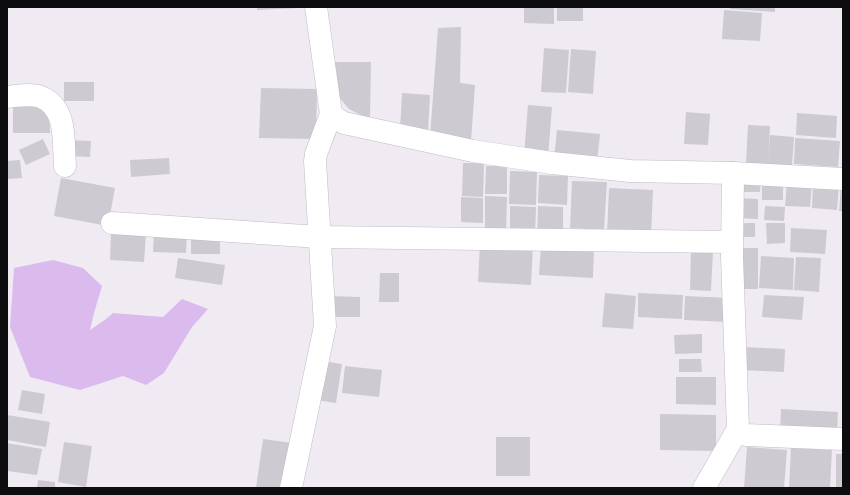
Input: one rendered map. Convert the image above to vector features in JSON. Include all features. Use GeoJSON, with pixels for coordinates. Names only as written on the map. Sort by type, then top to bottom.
{"type":"FeatureCollection","features":[{"type":"Feature","properties":{"kind":"street"},"geometry":{"type":"LineString","coordinates":[[290,488],[325,326],[315,161],[316,154],[331,114],[316,7]]}},
{"type":"Feature","properties":{"kind":"street"},"geometry":{"type":"LineString","coordinates":[[7,97],[23,95],[40,97],[48,101],[59,112],[62,120],[65,166]]}},
{"type":"Feature","properties":{"kind":"street"},"geometry":{"type":"LineString","coordinates":[[331,114],[337,119],[352,125],[473,151],[552,163],[630,171],[734,173],[843,179]]}},
{"type":"Feature","properties":{"kind":"street"},"geometry":{"type":"LineString","coordinates":[[704,488],[738,428],[732,242],[734,173]]}},
{"type":"Feature","properties":{"kind":"street"},"geometry":{"type":"LineString","coordinates":[[112,223],[319,237],[732,242]]}},
{"type":"Feature","properties":{"kind":"street"},"geometry":{"type":"LineString","coordinates":[[738,428],[743,434],[746,435],[843,439]]}},
{"type":"Feature","properties":{"kind":"shaded area"},"geometry":{"type":"Polygon","coordinates":[[[53,260],[83,268],[102,286],[90,330],[113,313],[163,317],[182,299],[208,309],[192,327],[164,373],[146,385],[123,376],[80,390],[30,377],[10,327],[14,268],[53,260]]]}},
{"type":"Feature","properties":{"kind":"building"},"geometry":{"type":"Polygon","coordinates":[[[257,7],[301,7],[301,8],[257,10],[257,7]]]}},
{"type":"Feature","properties":{"kind":"building"},"geometry":{"type":"Polygon","coordinates":[[[524,7],[554,7],[554,24],[524,23],[524,7]]]}},
{"type":"Feature","properties":{"kind":"building"},"geometry":{"type":"Polygon","coordinates":[[[557,7],[583,7],[583,21],[557,21],[557,7]]]}},
{"type":"Feature","properties":{"kind":"building"},"geometry":{"type":"Polygon","coordinates":[[[731,7],[775,7],[775,12],[730,9],[731,7]]]}},
{"type":"Feature","properties":{"kind":"building"},"geometry":{"type":"Polygon","coordinates":[[[724,10],[762,13],[760,41],[722,39],[724,10]]]}},
{"type":"Feature","properties":{"kind":"building"},"geometry":{"type":"Polygon","coordinates":[[[461,27],[460,83],[475,85],[471,141],[430,137],[438,28],[461,27]]]}},
{"type":"Feature","properties":{"kind":"building"},"geometry":{"type":"Polygon","coordinates":[[[544,48],[569,50],[566,93],[541,92],[544,48]]]}},
{"type":"Feature","properties":{"kind":"building"},"geometry":{"type":"Polygon","coordinates":[[[571,49],[596,51],[593,94],[568,92],[571,49]]]}},
{"type":"Feature","properties":{"kind":"building"},"geometry":{"type":"Polygon","coordinates":[[[328,62],[371,62],[370,120],[349,109],[331,88],[328,62]]]}},
{"type":"Feature","properties":{"kind":"building"},"geometry":{"type":"Polygon","coordinates":[[[64,82],[94,82],[94,101],[64,101],[64,82]]]}},
{"type":"Feature","properties":{"kind":"building"},"geometry":{"type":"Polygon","coordinates":[[[261,88],[317,89],[316,139],[259,138],[261,88]]]}},
{"type":"Feature","properties":{"kind":"building"},"geometry":{"type":"Polygon","coordinates":[[[402,93],[430,95],[428,132],[400,130],[402,93]]]}},
{"type":"Feature","properties":{"kind":"building"},"geometry":{"type":"Polygon","coordinates":[[[13,102],[49,103],[50,133],[13,133],[13,102]]]}},
{"type":"Feature","properties":{"kind":"building"},"geometry":{"type":"Polygon","coordinates":[[[528,105],[552,107],[548,157],[524,155],[528,105]]]}},
{"type":"Feature","properties":{"kind":"building"},"geometry":{"type":"Polygon","coordinates":[[[686,112],[710,114],[708,145],[684,144],[686,112]]]}},
{"type":"Feature","properties":{"kind":"building"},"geometry":{"type":"Polygon","coordinates":[[[797,113],[837,116],[836,138],[796,135],[797,113]]]}},
{"type":"Feature","properties":{"kind":"building"},"geometry":{"type":"Polygon","coordinates":[[[748,125],[770,126],[768,165],[746,163],[748,125]]]}},
{"type":"Feature","properties":{"kind":"building"},"geometry":{"type":"Polygon","coordinates":[[[557,130],[600,134],[597,163],[554,159],[557,130]]]}},
{"type":"Feature","properties":{"kind":"building"},"geometry":{"type":"Polygon","coordinates":[[[770,135],[794,137],[792,166],[768,164],[770,135]]]}},
{"type":"Feature","properties":{"kind":"building"},"geometry":{"type":"Polygon","coordinates":[[[795,138],[840,141],[838,167],[794,164],[795,138]]]}},
{"type":"Feature","properties":{"kind":"building"},"geometry":{"type":"Polygon","coordinates":[[[43,139],[50,154],[26,165],[19,150],[43,139]]]}},
{"type":"Feature","properties":{"kind":"building"},"geometry":{"type":"Polygon","coordinates":[[[68,140],[91,141],[90,157],[67,156],[68,140]]]}},
{"type":"Feature","properties":{"kind":"building"},"geometry":{"type":"Polygon","coordinates":[[[169,158],[170,174],[131,177],[130,160],[169,158]]]}},
{"type":"Feature","properties":{"kind":"building"},"geometry":{"type":"Polygon","coordinates":[[[20,160],[22,178],[7,179],[7,161],[20,160]]]}},
{"type":"Feature","properties":{"kind":"building"},"geometry":{"type":"Polygon","coordinates":[[[463,163],[484,163],[483,197],[462,196],[463,163]]]}},
{"type":"Feature","properties":{"kind":"building"},"geometry":{"type":"Polygon","coordinates":[[[486,166],[507,166],[507,194],[485,194],[486,166]]]}},
{"type":"Feature","properties":{"kind":"building"},"geometry":{"type":"Polygon","coordinates":[[[510,171],[537,172],[536,205],[509,204],[510,171]]]}},
{"type":"Feature","properties":{"kind":"building"},"geometry":{"type":"Polygon","coordinates":[[[539,175],[568,176],[567,205],[538,203],[539,175]]]}},
{"type":"Feature","properties":{"kind":"building"},"geometry":{"type":"Polygon","coordinates":[[[737,177],[761,178],[760,192],[736,192],[737,177]]]}},
{"type":"Feature","properties":{"kind":"building"},"geometry":{"type":"Polygon","coordinates":[[[61,178],[115,188],[108,226],[54,216],[61,178]]]}},
{"type":"Feature","properties":{"kind":"building"},"geometry":{"type":"Polygon","coordinates":[[[572,181],[607,182],[604,230],[570,228],[572,181]]]}},
{"type":"Feature","properties":{"kind":"building"},"geometry":{"type":"Polygon","coordinates":[[[787,181],[812,183],[810,207],[785,206],[787,181]]]}},
{"type":"Feature","properties":{"kind":"building"},"geometry":{"type":"Polygon","coordinates":[[[762,182],[783,182],[783,200],[762,200],[762,182]]]}},
{"type":"Feature","properties":{"kind":"building"},"geometry":{"type":"Polygon","coordinates":[[[813,184],[839,186],[837,210],[812,208],[813,184]]]}},
{"type":"Feature","properties":{"kind":"building"},"geometry":{"type":"Polygon","coordinates":[[[841,186],[843,186],[843,211],[839,211],[841,186]]]}},
{"type":"Feature","properties":{"kind":"building"},"geometry":{"type":"Polygon","coordinates":[[[609,188],[653,190],[651,235],[607,233],[609,188]]]}},
{"type":"Feature","properties":{"kind":"building"},"geometry":{"type":"Polygon","coordinates":[[[485,196],[507,197],[506,235],[485,235],[485,196]]]}},
{"type":"Feature","properties":{"kind":"building"},"geometry":{"type":"Polygon","coordinates":[[[461,197],[483,198],[483,223],[461,222],[461,197]]]}},
{"type":"Feature","properties":{"kind":"building"},"geometry":{"type":"Polygon","coordinates":[[[737,198],[758,199],[758,219],[737,218],[737,198]]]}},
{"type":"Feature","properties":{"kind":"building"},"geometry":{"type":"Polygon","coordinates":[[[510,206],[536,207],[535,237],[510,236],[510,206]]]}},
{"type":"Feature","properties":{"kind":"building"},"geometry":{"type":"Polygon","coordinates":[[[538,206],[563,207],[563,237],[537,236],[538,206]]]}},
{"type":"Feature","properties":{"kind":"building"},"geometry":{"type":"Polygon","coordinates":[[[765,206],[785,207],[784,221],[764,220],[765,206]]]}},
{"type":"Feature","properties":{"kind":"building"},"geometry":{"type":"Polygon","coordinates":[[[738,223],[755,223],[755,237],[738,237],[738,223]]]}},
{"type":"Feature","properties":{"kind":"building"},"geometry":{"type":"Polygon","coordinates":[[[766,223],[785,223],[785,243],[767,244],[766,223]]]}},
{"type":"Feature","properties":{"kind":"building"},"geometry":{"type":"Polygon","coordinates":[[[791,228],[827,230],[825,254],[790,252],[791,228]]]}},
{"type":"Feature","properties":{"kind":"building"},"geometry":{"type":"Polygon","coordinates":[[[111,231],[146,233],[144,262],[110,260],[111,231]]]}},
{"type":"Feature","properties":{"kind":"building"},"geometry":{"type":"Polygon","coordinates":[[[154,232],[187,233],[186,253],[153,252],[154,232]]]}},
{"type":"Feature","properties":{"kind":"building"},"geometry":{"type":"Polygon","coordinates":[[[191,239],[220,239],[220,254],[191,254],[191,239]]]}},
{"type":"Feature","properties":{"kind":"building"},"geometry":{"type":"Polygon","coordinates":[[[480,242],[533,245],[531,285],[478,282],[480,242]]]}},
{"type":"Feature","properties":{"kind":"building"},"geometry":{"type":"Polygon","coordinates":[[[541,245],[594,248],[593,278],[539,275],[541,245]]]}},
{"type":"Feature","properties":{"kind":"building"},"geometry":{"type":"Polygon","coordinates":[[[734,248],[758,248],[758,289],[734,289],[734,248]]]}},
{"type":"Feature","properties":{"kind":"building"},"geometry":{"type":"Polygon","coordinates":[[[691,250],[713,251],[711,291],[690,290],[691,250]]]}},
{"type":"Feature","properties":{"kind":"building"},"geometry":{"type":"Polygon","coordinates":[[[761,256],[794,258],[793,290],[759,288],[761,256]]]}},
{"type":"Feature","properties":{"kind":"building"},"geometry":{"type":"Polygon","coordinates":[[[796,257],[821,258],[819,292],[794,290],[796,257]]]}},
{"type":"Feature","properties":{"kind":"building"},"geometry":{"type":"Polygon","coordinates":[[[178,258],[225,265],[222,285],[175,278],[178,258]]]}},
{"type":"Feature","properties":{"kind":"building"},"geometry":{"type":"Polygon","coordinates":[[[380,273],[399,273],[399,302],[379,302],[380,273]]]}},
{"type":"Feature","properties":{"kind":"building"},"geometry":{"type":"Polygon","coordinates":[[[605,293],[636,296],[633,329],[602,327],[605,293]]]}},
{"type":"Feature","properties":{"kind":"building"},"geometry":{"type":"Polygon","coordinates":[[[638,293],[683,295],[682,319],[638,317],[638,293]]]}},
{"type":"Feature","properties":{"kind":"building"},"geometry":{"type":"Polygon","coordinates":[[[764,295],[804,297],[802,320],[762,317],[764,295]]]}},
{"type":"Feature","properties":{"kind":"building"},"geometry":{"type":"Polygon","coordinates":[[[330,296],[360,297],[360,317],[330,317],[330,296]]]}},
{"type":"Feature","properties":{"kind":"building"},"geometry":{"type":"Polygon","coordinates":[[[685,296],[729,298],[728,322],[684,320],[685,296]]]}},
{"type":"Feature","properties":{"kind":"building"},"geometry":{"type":"Polygon","coordinates":[[[702,334],[702,353],[675,354],[674,335],[702,334]]]}},
{"type":"Feature","properties":{"kind":"building"},"geometry":{"type":"Polygon","coordinates":[[[742,347],[785,349],[784,372],[741,370],[742,347]]]}},
{"type":"Feature","properties":{"kind":"building"},"geometry":{"type":"Polygon","coordinates":[[[679,359],[701,359],[702,372],[679,372],[679,359]]]}},
{"type":"Feature","properties":{"kind":"building"},"geometry":{"type":"Polygon","coordinates":[[[322,361],[342,364],[336,403],[316,400],[322,361]]]}},
{"type":"Feature","properties":{"kind":"building"},"geometry":{"type":"Polygon","coordinates":[[[345,366],[382,370],[379,397],[342,393],[345,366]]]}},
{"type":"Feature","properties":{"kind":"building"},"geometry":{"type":"Polygon","coordinates":[[[676,377],[716,377],[716,405],[676,404],[676,377]]]}},
{"type":"Feature","properties":{"kind":"building"},"geometry":{"type":"Polygon","coordinates":[[[22,390],[45,394],[42,414],[18,410],[22,390]]]}},
{"type":"Feature","properties":{"kind":"building"},"geometry":{"type":"Polygon","coordinates":[[[781,409],[838,412],[837,436],[780,433],[781,409]]]}},
{"type":"Feature","properties":{"kind":"building"},"geometry":{"type":"Polygon","coordinates":[[[660,414],[716,415],[716,451],[660,450],[660,414]]]}},
{"type":"Feature","properties":{"kind":"building"},"geometry":{"type":"Polygon","coordinates":[[[7,415],[50,422],[46,447],[7,440],[7,415]]]}},
{"type":"Feature","properties":{"kind":"building"},"geometry":{"type":"Polygon","coordinates":[[[496,437],[530,437],[530,476],[496,476],[496,437]]]}},
{"type":"Feature","properties":{"kind":"building"},"geometry":{"type":"Polygon","coordinates":[[[263,439],[292,443],[286,488],[256,488],[263,439]]]}},
{"type":"Feature","properties":{"kind":"building"},"geometry":{"type":"Polygon","coordinates":[[[64,442],[92,446],[86,487],[58,482],[64,442]]]}},
{"type":"Feature","properties":{"kind":"building"},"geometry":{"type":"Polygon","coordinates":[[[7,443],[42,449],[37,475],[7,471],[7,443]]]}},
{"type":"Feature","properties":{"kind":"building"},"geometry":{"type":"Polygon","coordinates":[[[747,447],[787,450],[784,488],[744,488],[747,447]]]}},
{"type":"Feature","properties":{"kind":"building"},"geometry":{"type":"Polygon","coordinates":[[[791,448],[832,450],[830,488],[789,488],[791,448]]]}},
{"type":"Feature","properties":{"kind":"building"},"geometry":{"type":"Polygon","coordinates":[[[836,454],[843,454],[843,488],[836,488],[836,454]]]}},
{"type":"Feature","properties":{"kind":"building"},"geometry":{"type":"Polygon","coordinates":[[[38,480],[55,482],[55,488],[37,488],[38,480]]]}}]}
